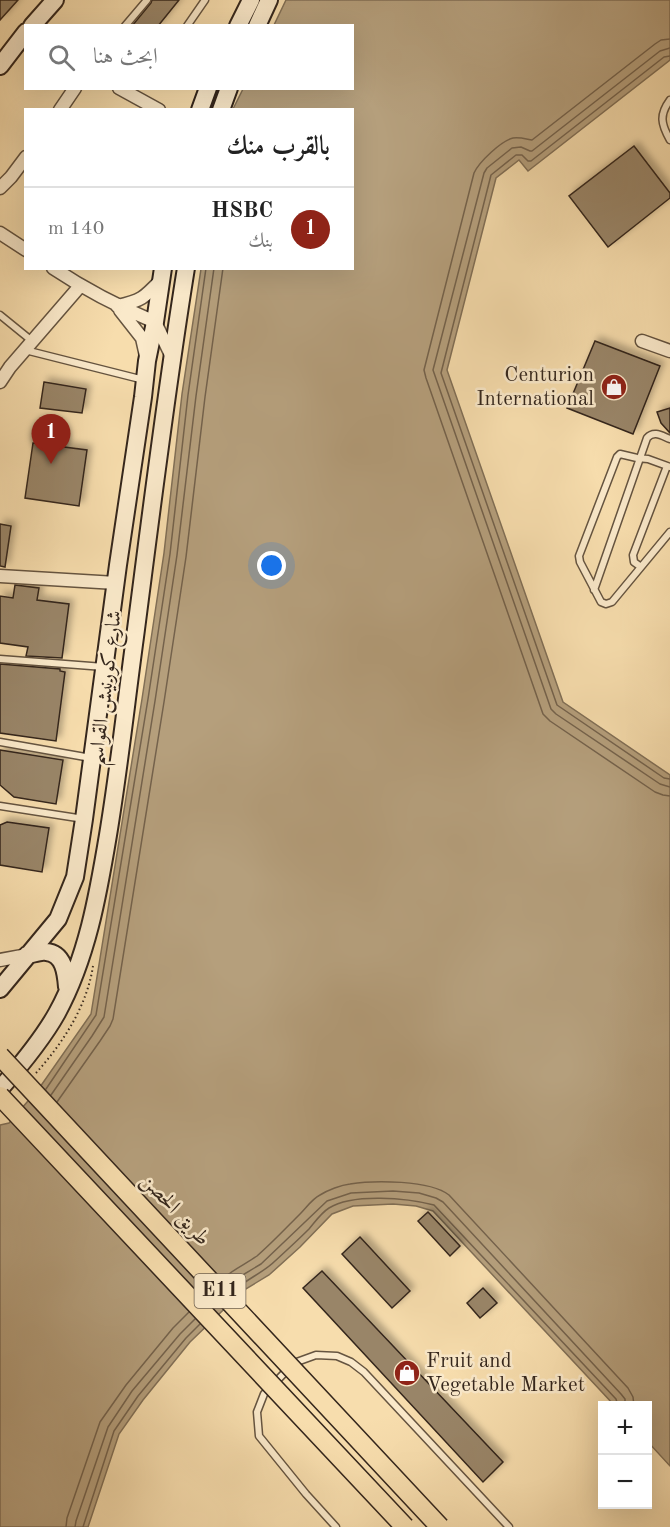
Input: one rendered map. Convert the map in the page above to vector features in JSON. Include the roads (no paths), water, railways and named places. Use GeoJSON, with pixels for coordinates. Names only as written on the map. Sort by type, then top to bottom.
{"type":"FeatureCollection","features":[{"type":"Feature","properties":{"kind":"main road"},"geometry":{"type":"LineString","coordinates":[[34,24],[55,0]]}},
{"type":"Feature","properties":{"kind":"main road"},"geometry":{"type":"LineString","coordinates":[[239,24],[251,0]]}},
{"type":"Feature","properties":{"kind":"main road"},"geometry":{"type":"LineString","coordinates":[[258,24],[269,0]]}},
{"type":"Feature","properties":{"kind":"main road"},"geometry":{"type":"LineString","coordinates":[[0,66],[24,36]]}},
{"type":"Feature","properties":{"kind":"main road"},"geometry":{"type":"LineString","coordinates":[[201,108],[207,90]]}},
{"type":"Feature","properties":{"kind":"main road"},"geometry":{"type":"LineString","coordinates":[[222,108],[228,90]]}},
{"type":"Feature","properties":{"kind":"main road","name":"شارع كورنيش القواسم"},"geometry":{"type":"LineString","coordinates":[[0,1089],[27,1058],[57,1014],[81,955],[98,895],[113,806],[172,357],[186,270]]}},
{"type":"Feature","properties":{"kind":"main road","name":"شارع كورنيش القواسم"},"geometry":{"type":"LineString","coordinates":[[0,989],[58,918],[75,877],[144,380],[162,274]]}},
{"type":"Feature","properties":{"kind":"main road"},"geometry":{"type":"LineString","coordinates":[[27,956],[46,952],[61,961],[66,972],[67,991]]}},
{"type":"Feature","properties":{"kind":"main road","name":"طريق الحصن"},"geometry":{"type":"LineString","coordinates":[[0,1056],[440,1527]]}},
{"type":"Feature","properties":{"kind":"main road","name":"E11"},"geometry":{"type":"LineString","coordinates":[[0,1096],[405,1527]]}},
{"type":"Feature","properties":{"kind":"street"},"geometry":{"type":"LineString","coordinates":[[61,108],[74,90]]}},
{"type":"Feature","properties":{"kind":"street"},"geometry":{"type":"LineString","coordinates":[[123,90],[155,108]]}},
{"type":"Feature","properties":{"kind":"street"},"geometry":{"type":"LineString","coordinates":[[0,188],[24,160]]}},
{"type":"Feature","properties":{"kind":"street"},"geometry":{"type":"LineString","coordinates":[[0,233],[24,249]]}},
{"type":"Feature","properties":{"kind":"street"},"geometry":{"type":"LineString","coordinates":[[56,270],[117,306],[154,322],[172,357]]}},
{"type":"Feature","properties":{"kind":"street"},"geometry":{"type":"LineString","coordinates":[[117,306],[136,302],[145,297],[162,274]]}},
{"type":"Feature","properties":{"kind":"street"},"geometry":{"type":"LineString","coordinates":[[0,382],[10,367],[80,286]]}},
{"type":"Feature","properties":{"kind":"street"},"geometry":{"type":"LineString","coordinates":[[117,306],[142,338],[147,361]]}},
{"type":"Feature","properties":{"kind":"street"},"geometry":{"type":"LineString","coordinates":[[642,341],[670,351]]}},
{"type":"Feature","properties":{"kind":"street"},"geometry":{"type":"LineString","coordinates":[[0,576],[116,583]]}},
{"type":"Feature","properties":{"kind":"street"},"geometry":{"type":"LineString","coordinates":[[0,960],[27,956]]}},
{"type":"Feature","properties":{"kind":"lane"},"geometry":{"type":"LineString","coordinates":[[127,24],[147,0]]}},
{"type":"Feature","properties":{"kind":"lane"},"geometry":{"type":"LineString","coordinates":[[188,24],[205,0]]}},
{"type":"Feature","properties":{"kind":"lane"},"geometry":{"type":"LineString","coordinates":[[670,100],[662,115],[670,140]]}},
{"type":"Feature","properties":{"kind":"lane"},"geometry":{"type":"LineString","coordinates":[[0,315],[29,346],[144,380]]}},
{"type":"Feature","properties":{"kind":"lane"},"geometry":{"type":"LineString","coordinates":[[594,590],[647,438],[656,434],[670,439]]}},
{"type":"Feature","properties":{"kind":"lane"},"geometry":{"type":"LineString","coordinates":[[641,567],[634,562],[633,555],[668,467],[648,459],[621,453],[618,455],[580,552],[579,562],[601,602],[610,604],[641,567],[670,532]]}},
{"type":"Feature","properties":{"kind":"lane"},"geometry":{"type":"LineString","coordinates":[[0,659],[105,667]]}},
{"type":"Feature","properties":{"kind":"lane"},"geometry":{"type":"LineString","coordinates":[[0,742],[93,758]]}},
{"type":"Feature","properties":{"kind":"lane"},"geometry":{"type":"LineString","coordinates":[[0,806],[84,819]]}},
{"type":"Feature","properties":{"kind":"lane"},"geometry":{"type":"LineString","coordinates":[[336,1527],[259,1437],[257,1412],[264,1394],[294,1363],[316,1355],[337,1356],[351,1362],[364,1372],[509,1527]]}},
{"type":"Feature","properties":{"kind":"water"},"geometry":{"type":"Polygon","coordinates":[[[286,0],[670,0],[670,60],[528,171],[519,160],[496,178],[447,370],[563,702],[670,775],[670,1466],[652,1446],[652,1401],[610,1401],[433,1211],[416,1206],[393,1204],[353,1206],[332,1214],[269,1275],[244,1290],[190,1342],[119,1434],[88,1527],[0,1527],[0,1125],[9,1123],[40,1087],[91,1014],[164,553],[182,394],[201,270],[354,270],[354,108],[234,108],[242,90],[354,90],[354,24],[274,24],[286,0]]]}},
{"type":"Feature","properties":{"kind":"place","name":"Centurion International"},"geometry":{"type":"Point","coordinates":[614,387]}},
{"type":"Feature","properties":{"kind":"place","name":"HSBC"},"geometry":{"type":"Point","coordinates":[51,464]}},
{"type":"Feature","properties":{"kind":"place","name":"Fruit and Vegetable Market"},"geometry":{"type":"Point","coordinates":[407,1373]}}]}
